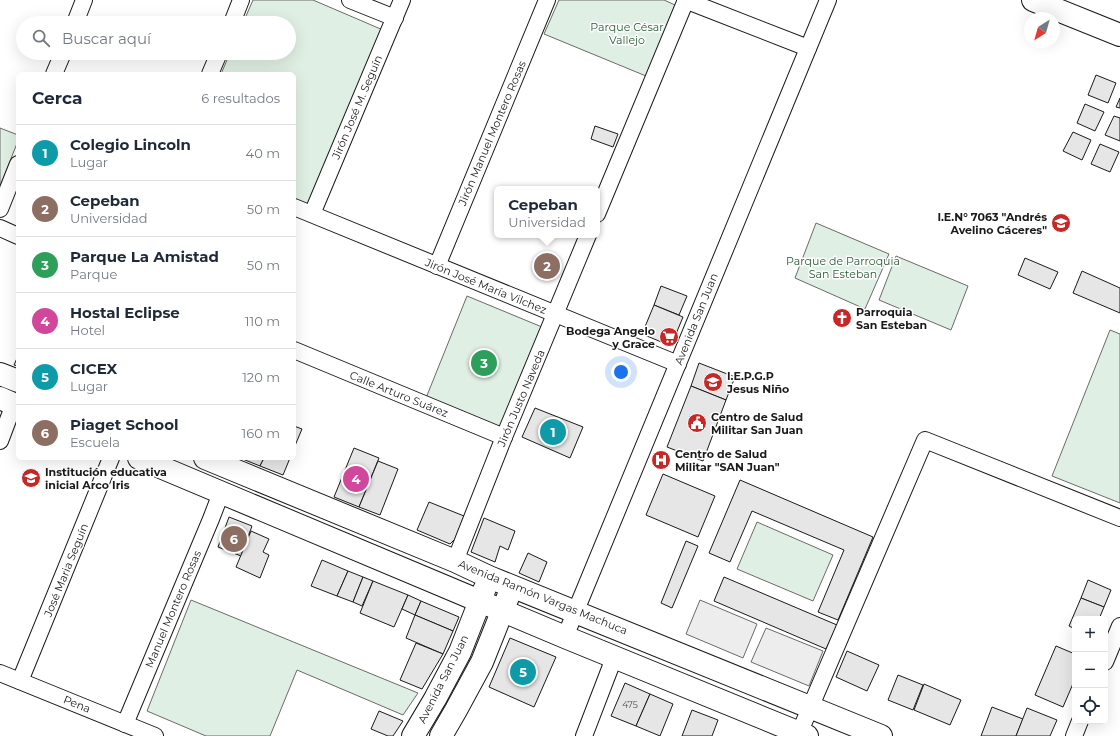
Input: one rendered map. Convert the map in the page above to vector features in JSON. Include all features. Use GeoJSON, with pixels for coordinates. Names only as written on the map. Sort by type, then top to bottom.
{"type":"FeatureCollection","features":[{"type":"Feature","properties":{"kind":"main road"},"geometry":{"type":"LineString","coordinates":[[1033,0],[1120,35]]}},
{"type":"Feature","properties":{"kind":"main road"},"geometry":{"type":"LineString","coordinates":[[0,374],[16,380]]}},
{"type":"Feature","properties":{"kind":"main road"},"geometry":{"type":"LineString","coordinates":[[144,460],[614,658],[802,735]]}},
{"type":"Feature","properties":{"kind":"main road","name":"Avenida Ramón Vargas Machuca"},"geometry":{"type":"LineString","coordinates":[[210,460],[490,577],[881,736]]}},
{"type":"Feature","properties":{"kind":"main road","name":"Avenida San Juan"},"geometry":{"type":"LineString","coordinates":[[413,736],[460,652],[490,577]]}},
{"type":"Feature","properties":{"kind":"main road"},"geometry":{"type":"LineString","coordinates":[[441,736],[482,662],[513,586]]}},
{"type":"Feature","properties":{"kind":"street"},"geometry":{"type":"LineString","coordinates":[[78,16],[84,0]]}},
{"type":"Feature","properties":{"kind":"street"},"geometry":{"type":"LineString","coordinates":[[235,16],[241,0]]}},
{"type":"Feature","properties":{"kind":"street"},"geometry":{"type":"LineString","coordinates":[[350,0],[394,18]]}},
{"type":"Feature","properties":{"kind":"street","name":"Jirón José M. Seguín"},"geometry":{"type":"LineString","coordinates":[[312,214],[402,0]]}},
{"type":"Feature","properties":{"kind":"street","name":"Jirón Manuel Montero Rosas"},"geometry":{"type":"LineString","coordinates":[[437,266],[547,0]]}},
{"type":"Feature","properties":{"kind":"street"},"geometry":{"type":"LineString","coordinates":[[600,207],[686,0],[808,48]]}},
{"type":"Feature","properties":{"kind":"street","name":"Avenida San Juan"},"geometry":{"type":"LineString","coordinates":[[565,637],[828,0]]}},
{"type":"Feature","properties":{"kind":"street"},"geometry":{"type":"LineString","coordinates":[[55,72],[60,60]]}},
{"type":"Feature","properties":{"kind":"street"},"geometry":{"type":"LineString","coordinates":[[211,72],[216,60]]}},
{"type":"Feature","properties":{"kind":"street"},"geometry":{"type":"LineString","coordinates":[[0,209],[16,169]]}},
{"type":"Feature","properties":{"kind":"street","name":"Jirón José María Vilchez"},"geometry":{"type":"LineString","coordinates":[[296,208],[555,315],[678,364]]}},
{"type":"Feature","properties":{"kind":"street"},"geometry":{"type":"LineString","coordinates":[[0,228],[16,235]]}},
{"type":"Feature","properties":{"kind":"street","name":"Jirón Justo Naveda"},"geometry":{"type":"LineString","coordinates":[[454,561],[587,238]]}},
{"type":"Feature","properties":{"kind":"street","name":"Calle Arturo Suárez"},"geometry":{"type":"LineString","coordinates":[[296,351],[504,437]]}},
{"type":"Feature","properties":{"kind":"street"},"geometry":{"type":"LineString","coordinates":[[0,441],[11,403]]}},
{"type":"Feature","properties":{"kind":"street"},"geometry":{"type":"LineString","coordinates":[[802,735],[810,707],[925,440],[1120,518]]}},
{"type":"Feature","properties":{"kind":"street","name":"José Maria Seguín"},"geometry":{"type":"LineString","coordinates":[[20,681],[110,460]]}},
{"type":"Feature","properties":{"kind":"street","name":"Manuel Montero Rosas"},"geometry":{"type":"LineString","coordinates":[[125,724],[221,493]]}},
{"type":"Feature","properties":{"kind":"street"},"geometry":{"type":"LineString","coordinates":[[1108,655],[1120,626]]}},
{"type":"Feature","properties":{"kind":"street"},"geometry":{"type":"LineString","coordinates":[[584,736],[614,658]]}},
{"type":"Feature","properties":{"kind":"street","name":"Pena"},"geometry":{"type":"LineString","coordinates":[[0,673],[155,736]]}},
{"type":"Feature","properties":{"kind":"street"},"geometry":{"type":"LineString","coordinates":[[1074,736],[1079,724]]}},
{"type":"Feature","properties":{"kind":"green space"},"geometry":{"type":"Polygon","coordinates":[[[253,0],[313,0],[383,30],[308,205],[296,199],[296,72],[222,72],[227,60],[296,60],[296,16],[246,16],[253,0]]]}},
{"type":"Feature","properties":{"kind":"green space","name":"Parque César Vallejo"},"geometry":{"type":"Polygon","coordinates":[[[559,0],[664,0],[675,5],[646,76],[544,34],[559,0]]]}},
{"type":"Feature","properties":{"kind":"green space"},"geometry":{"type":"Polygon","coordinates":[[[0,128],[16,134],[16,146],[0,186],[0,128]]]}},
{"type":"Feature","properties":{"kind":"green space","name":"Parque de Parroquia San Esteban"},"geometry":{"type":"Polygon","coordinates":[[[816,223],[889,254],[865,309],[795,278],[816,223]]]}},
{"type":"Feature","properties":{"kind":"green space"},"geometry":{"type":"Polygon","coordinates":[[[896,256],[968,286],[951,330],[879,300],[896,256]]]}},
{"type":"Feature","properties":{"kind":"green space"},"geometry":{"type":"Polygon","coordinates":[[[467,296],[542,327],[501,429],[426,398],[467,296]]]}},
{"type":"Feature","properties":{"kind":"green space"},"geometry":{"type":"Polygon","coordinates":[[[1110,330],[1120,334],[1120,503],[1052,476],[1110,330]]]}},
{"type":"Feature","properties":{"kind":"green space"},"geometry":{"type":"Polygon","coordinates":[[[757,522],[833,555],[813,601],[737,569],[757,522]]]}},
{"type":"Feature","properties":{"kind":"green space"},"geometry":{"type":"Polygon","coordinates":[[[191,600],[418,693],[403,715],[297,670],[270,736],[206,736],[147,711],[191,600]]]}},
{"type":"Feature","properties":{"kind":"shaded area"},"geometry":{"type":"Polygon","coordinates":[[[700,600],[757,624],[743,658],[686,634],[700,600]]]}},
{"type":"Feature","properties":{"kind":"shaded area"},"geometry":{"type":"Polygon","coordinates":[[[766,628],[823,651],[809,686],[751,662],[766,628]]]}},
{"type":"Feature","properties":{"kind":"building"},"geometry":{"type":"Polygon","coordinates":[[[1096,75],[1116,83],[1108,103],[1088,95],[1096,75]]]}},
{"type":"Feature","properties":{"kind":"building"},"geometry":{"type":"Polygon","coordinates":[[[1120,98],[1120,108],[1116,107],[1120,98]]]}},
{"type":"Feature","properties":{"kind":"building"},"geometry":{"type":"Polygon","coordinates":[[[1085,104],[1104,112],[1095,131],[1077,123],[1085,104]]]}},
{"type":"Feature","properties":{"kind":"building"},"geometry":{"type":"Polygon","coordinates":[[[1114,116],[1120,118],[1120,141],[1105,135],[1114,116]]]}},
{"type":"Feature","properties":{"kind":"building"},"geometry":{"type":"Polygon","coordinates":[[[595,126],[618,134],[613,147],[591,139],[595,126]]]}},
{"type":"Feature","properties":{"kind":"building"},"geometry":{"type":"Polygon","coordinates":[[[1073,132],[1091,140],[1082,160],[1063,151],[1073,132]]]}},
{"type":"Feature","properties":{"kind":"building"},"geometry":{"type":"Polygon","coordinates":[[[1100,144],[1119,152],[1110,172],[1091,164],[1100,144]]]}},
{"type":"Feature","properties":{"kind":"building"},"geometry":{"type":"Polygon","coordinates":[[[1025,258],[1058,272],[1050,289],[1018,275],[1025,258]]]}},
{"type":"Feature","properties":{"kind":"building"},"geometry":{"type":"Polygon","coordinates":[[[1082,271],[1120,288],[1120,313],[1073,293],[1082,271]]]}},
{"type":"Feature","properties":{"kind":"building"},"geometry":{"type":"Polygon","coordinates":[[[661,286],[687,296],[679,315],[654,305],[661,286]]]}},
{"type":"Feature","properties":{"kind":"building"},"geometry":{"type":"Polygon","coordinates":[[[654,305],[683,317],[671,346],[642,334],[654,305]]]}},
{"type":"Feature","properties":{"kind":"building","name":"I.E.P.G.P Jesus Niño"},"geometry":{"type":"Polygon","coordinates":[[[699,363],[735,377],[726,400],[691,386],[699,363]]]}},
{"type":"Feature","properties":{"kind":"building","name":"Centro de Salud Militar San Juan"},"geometry":{"type":"Polygon","coordinates":[[[691,386],[726,400],[703,461],[667,447],[691,386]]]}},
{"type":"Feature","properties":{"kind":"building"},"geometry":{"type":"Polygon","coordinates":[[[535,408],[583,427],[570,458],[522,437],[535,408]]]}},
{"type":"Feature","properties":{"kind":"building"},"geometry":{"type":"Polygon","coordinates":[[[296,427],[302,429],[296,443],[296,427]]]}},
{"type":"Feature","properties":{"kind":"building"},"geometry":{"type":"Polygon","coordinates":[[[354,448],[379,458],[359,507],[334,497],[354,448]]]}},
{"type":"Feature","properties":{"kind":"building"},"geometry":{"type":"Polygon","coordinates":[[[245,460],[263,460],[260,466],[245,460]]]}},
{"type":"Feature","properties":{"kind":"building"},"geometry":{"type":"Polygon","coordinates":[[[263,460],[289,460],[283,475],[260,466],[263,460]]]}},
{"type":"Feature","properties":{"kind":"building"},"geometry":{"type":"Polygon","coordinates":[[[378,461],[398,469],[380,515],[359,507],[378,461]]]}},
{"type":"Feature","properties":{"kind":"building"},"geometry":{"type":"Polygon","coordinates":[[[663,474],[715,496],[698,537],[646,515],[663,474]]]}},
{"type":"Feature","properties":{"kind":"building"},"geometry":{"type":"Polygon","coordinates":[[[740,480],[873,537],[838,620],[818,612],[844,550],[752,511],[730,562],[709,553],[740,480]]]}},
{"type":"Feature","properties":{"kind":"building"},"geometry":{"type":"Polygon","coordinates":[[[429,502],[464,516],[455,539],[450,544],[417,530],[429,502]]]}},
{"type":"Feature","properties":{"kind":"building"},"geometry":{"type":"Polygon","coordinates":[[[229,517],[252,526],[241,556],[218,547],[229,517]]]}},
{"type":"Feature","properties":{"kind":"building"},"geometry":{"type":"Polygon","coordinates":[[[484,518],[515,531],[508,550],[500,546],[495,562],[471,552],[484,518]]]}},
{"type":"Feature","properties":{"kind":"building"},"geometry":{"type":"Polygon","coordinates":[[[251,531],[269,539],[263,552],[269,555],[260,578],[236,567],[251,531]]]}},
{"type":"Feature","properties":{"kind":"building"},"geometry":{"type":"Polygon","coordinates":[[[686,541],[698,546],[672,608],[661,603],[686,541]]]}},
{"type":"Feature","properties":{"kind":"building"},"geometry":{"type":"Polygon","coordinates":[[[528,553],[547,562],[539,582],[519,573],[528,553]]]}},
{"type":"Feature","properties":{"kind":"building"},"geometry":{"type":"Polygon","coordinates":[[[322,560],[348,571],[337,596],[311,586],[322,560]]]}},
{"type":"Feature","properties":{"kind":"building"},"geometry":{"type":"Polygon","coordinates":[[[348,571],[363,577],[353,602],[337,596],[348,571]]]}},
{"type":"Feature","properties":{"kind":"building"},"geometry":{"type":"Polygon","coordinates":[[[363,577],[373,581],[362,606],[353,602],[363,577]]]}},
{"type":"Feature","properties":{"kind":"building"},"geometry":{"type":"Polygon","coordinates":[[[724,577],[837,625],[826,649],[714,601],[724,577]]]}},
{"type":"Feature","properties":{"kind":"building"},"geometry":{"type":"Polygon","coordinates":[[[1088,580],[1111,590],[1104,607],[1081,598],[1088,580]]]}},
{"type":"Feature","properties":{"kind":"building"},"geometry":{"type":"Polygon","coordinates":[[[373,581],[408,595],[394,627],[360,613],[373,581]]]}},
{"type":"Feature","properties":{"kind":"building"},"geometry":{"type":"Polygon","coordinates":[[[408,595],[421,601],[415,615],[402,609],[408,595]]]}},
{"type":"Feature","properties":{"kind":"building"},"geometry":{"type":"Polygon","coordinates":[[[1081,598],[1104,607],[1100,616],[1073,616],[1081,598]]]}},
{"type":"Feature","properties":{"kind":"building"},"geometry":{"type":"Polygon","coordinates":[[[421,601],[459,617],[453,631],[415,615],[421,601]]]}},
{"type":"Feature","properties":{"kind":"building"},"geometry":{"type":"Polygon","coordinates":[[[415,615],[453,631],[443,654],[406,638],[415,615]]]}},
{"type":"Feature","properties":{"kind":"building"},"geometry":{"type":"Polygon","coordinates":[[[1072,619],[1072,628],[1069,626],[1072,619]]]}},
{"type":"Feature","properties":{"kind":"building"},"geometry":{"type":"Polygon","coordinates":[[[510,638],[556,657],[534,707],[489,687],[510,638]]]}},
{"type":"Feature","properties":{"kind":"building"},"geometry":{"type":"Polygon","coordinates":[[[416,643],[443,654],[422,689],[400,680],[416,643]]]}},
{"type":"Feature","properties":{"kind":"building"},"geometry":{"type":"Polygon","coordinates":[[[1056,646],[1072,653],[1072,686],[1063,707],[1035,695],[1056,646]]]}},
{"type":"Feature","properties":{"kind":"building"},"geometry":{"type":"Polygon","coordinates":[[[847,651],[879,665],[867,691],[836,677],[847,651]]]}},
{"type":"Feature","properties":{"kind":"building"},"geometry":{"type":"Polygon","coordinates":[[[898,675],[923,685],[913,710],[888,700],[898,675]]]}},
{"type":"Feature","properties":{"kind":"building"},"geometry":{"type":"Polygon","coordinates":[[[625,683],[650,694],[636,726],[611,716],[625,683]]]}},
{"type":"Feature","properties":{"kind":"building"},"geometry":{"type":"Polygon","coordinates":[[[924,684],[961,700],[950,725],[914,710],[924,684]]]}},
{"type":"Feature","properties":{"kind":"building"},"geometry":{"type":"Polygon","coordinates":[[[650,694],[673,704],[660,736],[636,726],[650,694]]]}},
{"type":"Feature","properties":{"kind":"building"},"geometry":{"type":"Polygon","coordinates":[[[992,707],[1023,719],[1016,736],[981,736],[992,707]]]}},
{"type":"Feature","properties":{"kind":"building"},"geometry":{"type":"Polygon","coordinates":[[[1027,708],[1057,720],[1050,736],[1016,736],[1027,708]]]}},
{"type":"Feature","properties":{"kind":"building"},"geometry":{"type":"Polygon","coordinates":[[[692,710],[718,720],[712,736],[682,736],[692,710]]]}},
{"type":"Feature","properties":{"kind":"building"},"geometry":{"type":"Polygon","coordinates":[[[379,711],[403,721],[393,736],[388,736],[371,729],[379,711]]]}},
{"type":"Feature","properties":{"kind":"place","name":"I.E.N° 7063 \"Andrés Avelino Cáceres\""},"geometry":{"type":"Point","coordinates":[1061,223]}},
{"type":"Feature","properties":{"kind":"place","name":"Cepeban"},"geometry":{"type":"Point","coordinates":[547,266]}},
{"type":"Feature","properties":{"kind":"place","name":"Parroquia San Esteban"},"geometry":{"type":"Point","coordinates":[842,318]}},
{"type":"Feature","properties":{"kind":"place","name":"Bodega Angelo y Grace"},"geometry":{"type":"Point","coordinates":[669,337]}},
{"type":"Feature","properties":{"kind":"place","name":"Parque La Amistad"},"geometry":{"type":"Point","coordinates":[484,363]}},
{"type":"Feature","properties":{"kind":"place","name":"I.E.P.G.P Jesus Niño"},"geometry":{"type":"Point","coordinates":[713,382]}},
{"type":"Feature","properties":{"kind":"place","name":"Centro de Salud Militar San Juan"},"geometry":{"type":"Point","coordinates":[697,423]}},
{"type":"Feature","properties":{"kind":"place","name":"Colegio Lincoln"},"geometry":{"type":"Point","coordinates":[553,432]}},
{"type":"Feature","properties":{"kind":"place","name":"Centro de Salud Militar \"SAN Juan\""},"geometry":{"type":"Point","coordinates":[661,460]}},
{"type":"Feature","properties":{"kind":"place","name":"Institución educativa inicial Arco Iris"},"geometry":{"type":"Point","coordinates":[31,478]}},
{"type":"Feature","properties":{"kind":"place","name":"Hostal Eclipse"},"geometry":{"type":"Point","coordinates":[356,479]}},
{"type":"Feature","properties":{"kind":"place","name":"Piaget School"},"geometry":{"type":"Point","coordinates":[234,539]}},
{"type":"Feature","properties":{"kind":"place","name":"CICEX"},"geometry":{"type":"Point","coordinates":[523,672]}}]}
